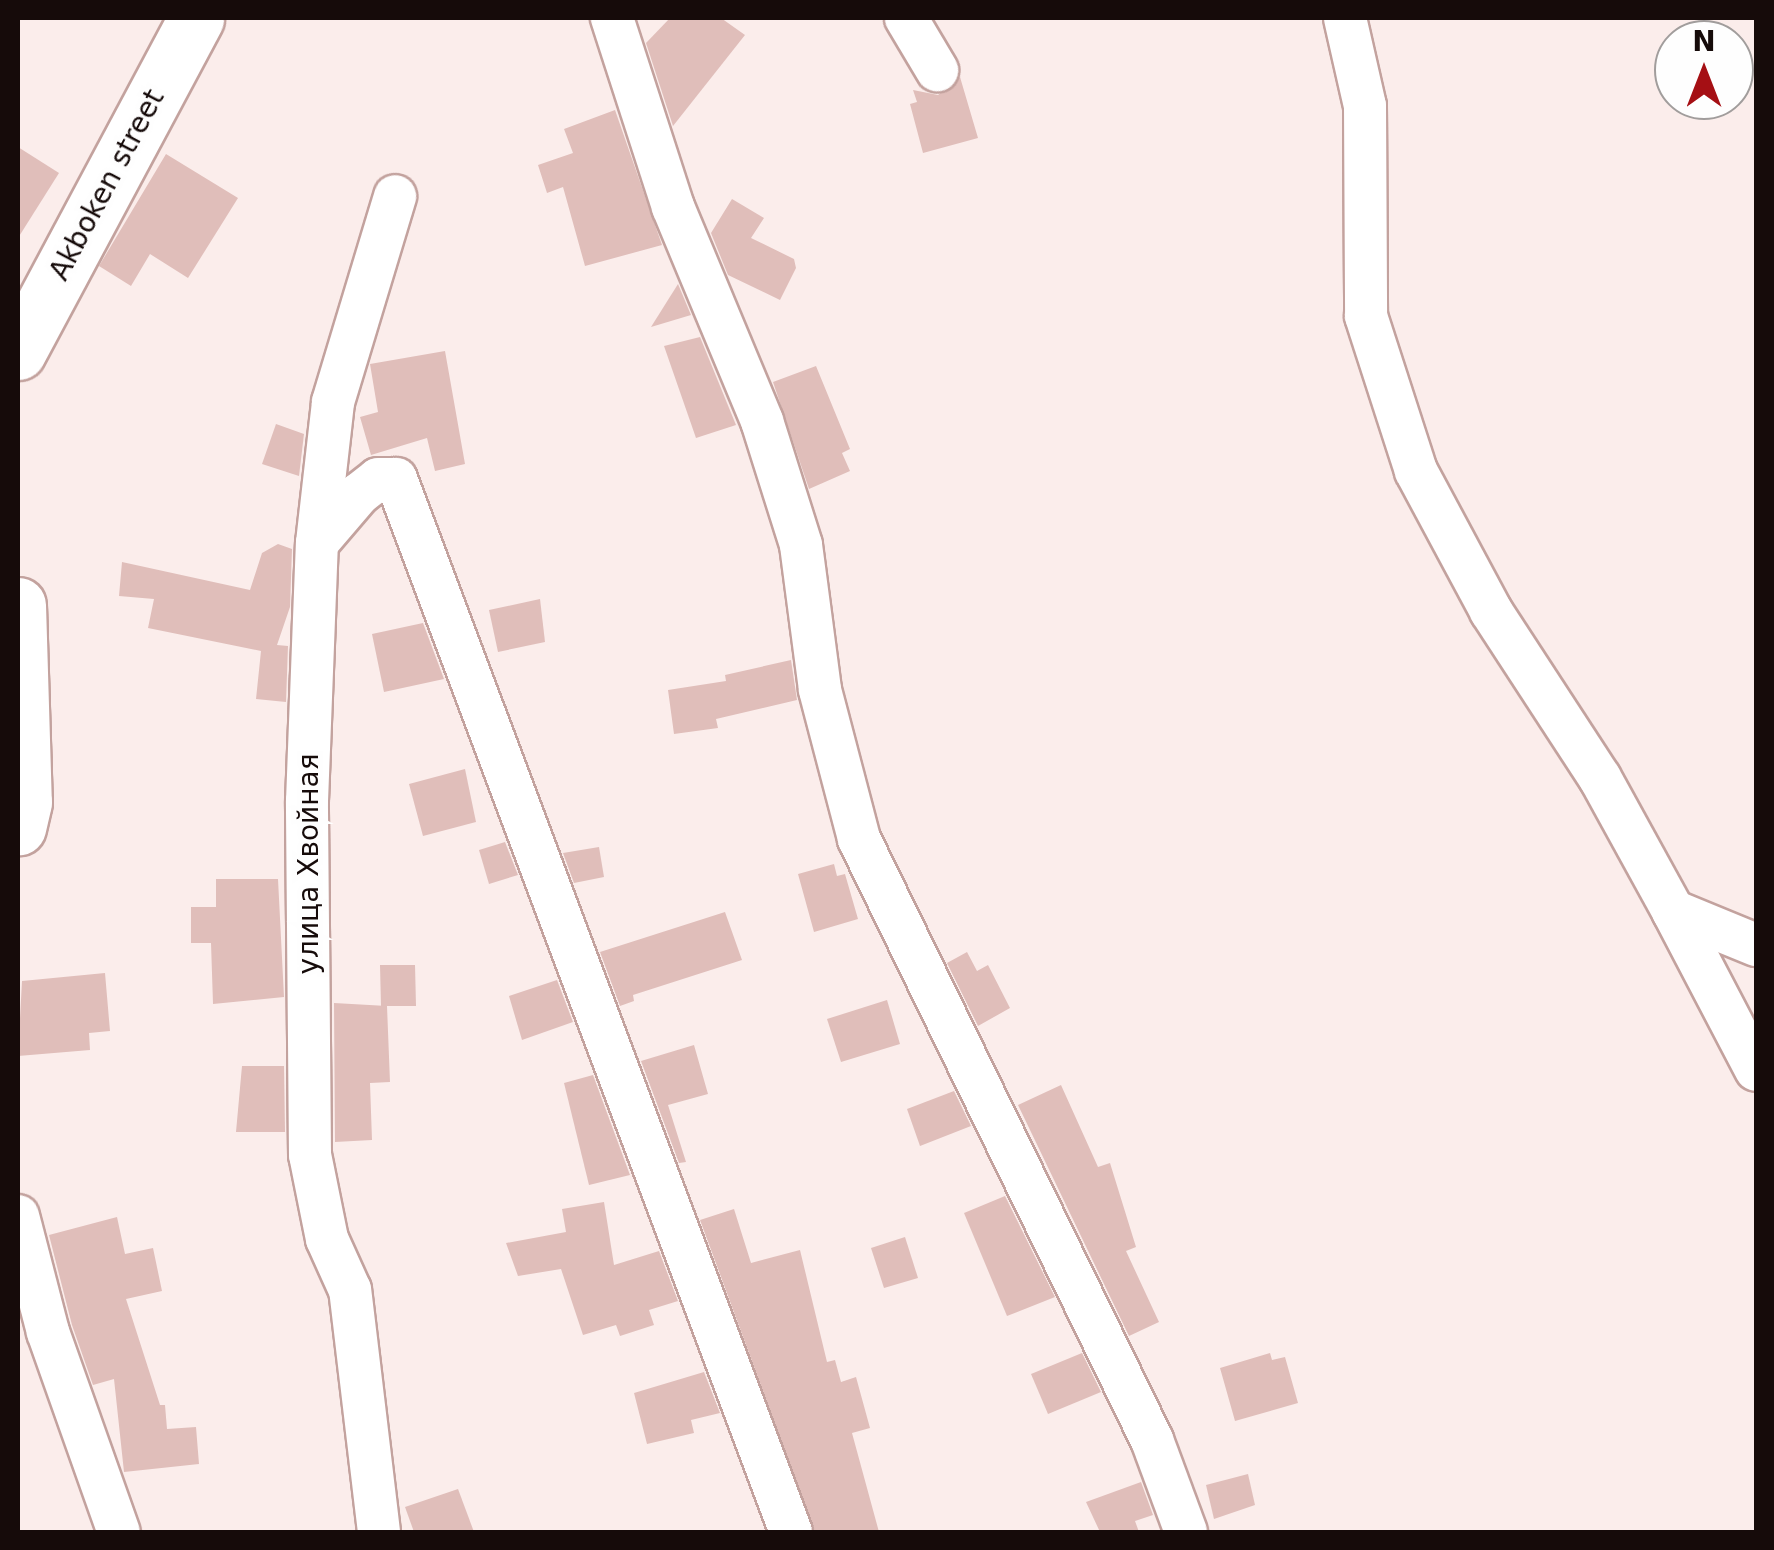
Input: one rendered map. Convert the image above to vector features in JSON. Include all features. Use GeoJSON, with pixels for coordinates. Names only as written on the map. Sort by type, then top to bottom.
{"type":"FeatureCollection","features":[{"type":"Feature","properties":{"kind":"street","name":"Akboken street"},"geometry":{"type":"LineString","coordinates":[[18,352],[196,18]]}},
{"type":"Feature","properties":{"kind":"street"},"geometry":{"type":"LineString","coordinates":[[612,18],[673,207],[762,421],[801,545],[820,690],[859,839],[1152,1440],[1186,1532]]}},
{"type":"Feature","properties":{"kind":"street"},"geometry":{"type":"LineString","coordinates":[[906,18],[936,70]]}},
{"type":"Feature","properties":{"kind":"street"},"geometry":{"type":"LineString","coordinates":[[1345,18],[1366,106],[1366,316],[1416,471],[1491,611],[1600,778],[1756,1070]]}},
{"type":"Feature","properties":{"kind":"street","name":"улица Хвойная"},"geometry":{"type":"LineString","coordinates":[[379,1532],[350,1290],[326,1239],[310,1155],[307,801],[317,543],[333,402],[395,196]]}},
{"type":"Feature","properties":{"kind":"street"},"geometry":{"type":"LineString","coordinates":[[317,543],[378,479],[396,478],[791,1532]]}},
{"type":"Feature","properties":{"kind":"street"},"geometry":{"type":"LineString","coordinates":[[18,605],[24,802],[18,827]]}},
{"type":"Feature","properties":{"kind":"street"},"geometry":{"type":"LineString","coordinates":[[1673,911],[1756,945]]}},
{"type":"Feature","properties":{"kind":"street"},"geometry":{"type":"LineString","coordinates":[[18,1216],[48,1332],[119,1532]]}},
{"type":"Feature","properties":{"kind":"building"},"geometry":{"type":"Polygon","coordinates":[[[670,18],[721,18],[745,35],[673,126],[646,43],[670,18]]]}},
{"type":"Feature","properties":{"kind":"building"},"geometry":{"type":"Polygon","coordinates":[[[960,77],[978,138],[923,153],[910,104],[917,102],[913,90],[938,95],[960,77]]]}},
{"type":"Feature","properties":{"kind":"building"},"geometry":{"type":"Polygon","coordinates":[[[615,110],[662,245],[585,266],[563,187],[547,193],[538,165],[573,153],[564,129],[615,110]]]}},
{"type":"Feature","properties":{"kind":"building"},"geometry":{"type":"Polygon","coordinates":[[[18,147],[59,173],[18,238],[18,147]]]}},
{"type":"Feature","properties":{"kind":"building"},"geometry":{"type":"Polygon","coordinates":[[[166,154],[238,198],[188,278],[150,254],[131,286],[99,266],[166,154]]]}},
{"type":"Feature","properties":{"kind":"building"},"geometry":{"type":"Polygon","coordinates":[[[732,199],[764,218],[751,238],[794,259],[796,268],[780,300],[728,275],[711,233],[732,199]]]}},
{"type":"Feature","properties":{"kind":"building"},"geometry":{"type":"Polygon","coordinates":[[[678,284],[691,315],[651,327],[678,284]]]}},
{"type":"Feature","properties":{"kind":"building"},"geometry":{"type":"Polygon","coordinates":[[[700,337],[736,425],[696,438],[664,346],[700,337]]]}},
{"type":"Feature","properties":{"kind":"building"},"geometry":{"type":"Polygon","coordinates":[[[445,351],[465,464],[435,471],[427,438],[371,455],[360,417],[378,412],[370,364],[445,351]]]}},
{"type":"Feature","properties":{"kind":"building"},"geometry":{"type":"Polygon","coordinates":[[[816,366],[850,449],[842,453],[850,471],[809,489],[773,382],[816,366]]]}},
{"type":"Feature","properties":{"kind":"building"},"geometry":{"type":"Polygon","coordinates":[[[276,424],[304,434],[299,476],[262,464],[276,424]]]}},
{"type":"Feature","properties":{"kind":"building"},"geometry":{"type":"Polygon","coordinates":[[[278,544],[292,549],[290,607],[277,645],[288,646],[286,702],[256,699],[261,651],[148,628],[154,599],[119,596],[122,562],[250,590],[262,553],[278,544]]]}},
{"type":"Feature","properties":{"kind":"building"},"geometry":{"type":"Polygon","coordinates":[[[540,599],[545,642],[498,652],[489,610],[540,599]]]}},
{"type":"Feature","properties":{"kind":"building"},"geometry":{"type":"Polygon","coordinates":[[[423,623],[444,679],[384,692],[372,634],[423,623]]]}},
{"type":"Feature","properties":{"kind":"building"},"geometry":{"type":"Polygon","coordinates":[[[791,660],[797,700],[716,719],[718,728],[674,734],[668,690],[726,681],[725,675],[791,660]]]}},
{"type":"Feature","properties":{"kind":"building"},"geometry":{"type":"Polygon","coordinates":[[[465,769],[476,822],[423,836],[409,784],[465,769]]]}},
{"type":"Feature","properties":{"kind":"building"},"geometry":{"type":"Polygon","coordinates":[[[505,842],[518,875],[489,884],[479,850],[505,842]]]}},
{"type":"Feature","properties":{"kind":"building"},"geometry":{"type":"Polygon","coordinates":[[[599,847],[604,877],[574,883],[563,853],[599,847]]]}},
{"type":"Feature","properties":{"kind":"building"},"geometry":{"type":"Polygon","coordinates":[[[834,864],[837,876],[845,874],[858,919],[814,932],[798,874],[834,864]]]}},
{"type":"Feature","properties":{"kind":"building"},"geometry":{"type":"Polygon","coordinates":[[[216,879],[278,879],[284,997],[213,1004],[211,943],[191,943],[191,907],[216,907],[216,879]]]}},
{"type":"Feature","properties":{"kind":"building"},"geometry":{"type":"Polygon","coordinates":[[[725,912],[742,960],[633,995],[634,1001],[620,1006],[600,952],[725,912]]]}},
{"type":"Feature","properties":{"kind":"building"},"geometry":{"type":"Polygon","coordinates":[[[967,952],[977,971],[988,965],[1010,1008],[978,1026],[947,963],[967,952]]]}},
{"type":"Feature","properties":{"kind":"building"},"geometry":{"type":"Polygon","coordinates":[[[380,965],[415,965],[416,1006],[381,1006],[380,965]]]}},
{"type":"Feature","properties":{"kind":"building"},"geometry":{"type":"Polygon","coordinates":[[[105,973],[110,1031],[89,1033],[90,1050],[18,1056],[22,981],[105,973]]]}},
{"type":"Feature","properties":{"kind":"building"},"geometry":{"type":"Polygon","coordinates":[[[557,980],[573,1022],[522,1040],[509,996],[557,980]]]}},
{"type":"Feature","properties":{"kind":"building"},"geometry":{"type":"Polygon","coordinates":[[[887,1000],[900,1044],[841,1062],[827,1019],[887,1000]]]}},
{"type":"Feature","properties":{"kind":"building"},"geometry":{"type":"Polygon","coordinates":[[[334,1003],[387,1006],[390,1082],[370,1083],[372,1140],[335,1142],[334,1003]]]}},
{"type":"Feature","properties":{"kind":"building"},"geometry":{"type":"Polygon","coordinates":[[[694,1045],[708,1094],[668,1105],[686,1162],[679,1163],[641,1061],[694,1045]]]}},
{"type":"Feature","properties":{"kind":"building"},"geometry":{"type":"Polygon","coordinates":[[[242,1066],[284,1066],[285,1132],[236,1132],[242,1066]]]}},
{"type":"Feature","properties":{"kind":"building"},"geometry":{"type":"Polygon","coordinates":[[[593,1075],[630,1175],[589,1185],[564,1083],[593,1075]]]}},
{"type":"Feature","properties":{"kind":"building"},"geometry":{"type":"Polygon","coordinates":[[[1061,1085],[1098,1167],[1110,1163],[1136,1247],[1126,1251],[1159,1322],[1129,1336],[1018,1105],[1061,1085]]]}},
{"type":"Feature","properties":{"kind":"building"},"geometry":{"type":"Polygon","coordinates":[[[954,1091],[971,1126],[920,1146],[907,1109],[954,1091]]]}},
{"type":"Feature","properties":{"kind":"building"},"geometry":{"type":"Polygon","coordinates":[[[1005,1196],[1055,1297],[1007,1316],[964,1213],[1005,1196]]]}},
{"type":"Feature","properties":{"kind":"building"},"geometry":{"type":"Polygon","coordinates":[[[604,1202],[614,1265],[659,1251],[678,1301],[649,1310],[654,1325],[620,1336],[616,1325],[583,1335],[561,1269],[518,1276],[506,1243],[566,1232],[562,1209],[604,1202]]]}},
{"type":"Feature","properties":{"kind":"building"},"geometry":{"type":"Polygon","coordinates":[[[734,1209],[751,1263],[800,1250],[827,1362],[835,1360],[841,1382],[856,1377],[870,1428],[852,1433],[879,1532],[815,1532],[700,1220],[734,1209]]]}},
{"type":"Feature","properties":{"kind":"building"},"geometry":{"type":"Polygon","coordinates":[[[117,1217],[125,1254],[153,1248],[162,1291],[126,1299],[160,1405],[165,1405],[167,1429],[196,1427],[199,1464],[124,1472],[114,1379],[93,1385],[72,1325],[49,1235],[117,1217]]]}},
{"type":"Feature","properties":{"kind":"building"},"geometry":{"type":"Polygon","coordinates":[[[905,1237],[918,1278],[884,1288],[871,1248],[905,1237]]]}},
{"type":"Feature","properties":{"kind":"building"},"geometry":{"type":"Polygon","coordinates":[[[1082,1353],[1101,1392],[1048,1414],[1031,1374],[1082,1353]]]}},
{"type":"Feature","properties":{"kind":"building"},"geometry":{"type":"Polygon","coordinates":[[[1270,1353],[1272,1360],[1285,1357],[1298,1403],[1235,1421],[1220,1368],[1270,1353]]]}},
{"type":"Feature","properties":{"kind":"building"},"geometry":{"type":"Polygon","coordinates":[[[704,1372],[720,1413],[691,1420],[694,1433],[647,1444],[634,1393],[704,1372]]]}},
{"type":"Feature","properties":{"kind":"building"},"geometry":{"type":"Polygon","coordinates":[[[1248,1474],[1255,1505],[1214,1519],[1206,1485],[1248,1474]]]}},
{"type":"Feature","properties":{"kind":"building"},"geometry":{"type":"Polygon","coordinates":[[[1141,1482],[1153,1515],[1135,1521],[1139,1532],[1100,1532],[1086,1502],[1141,1482]]]}},
{"type":"Feature","properties":{"kind":"building"},"geometry":{"type":"Polygon","coordinates":[[[458,1489],[474,1532],[414,1532],[405,1507],[458,1489]]]}}]}
